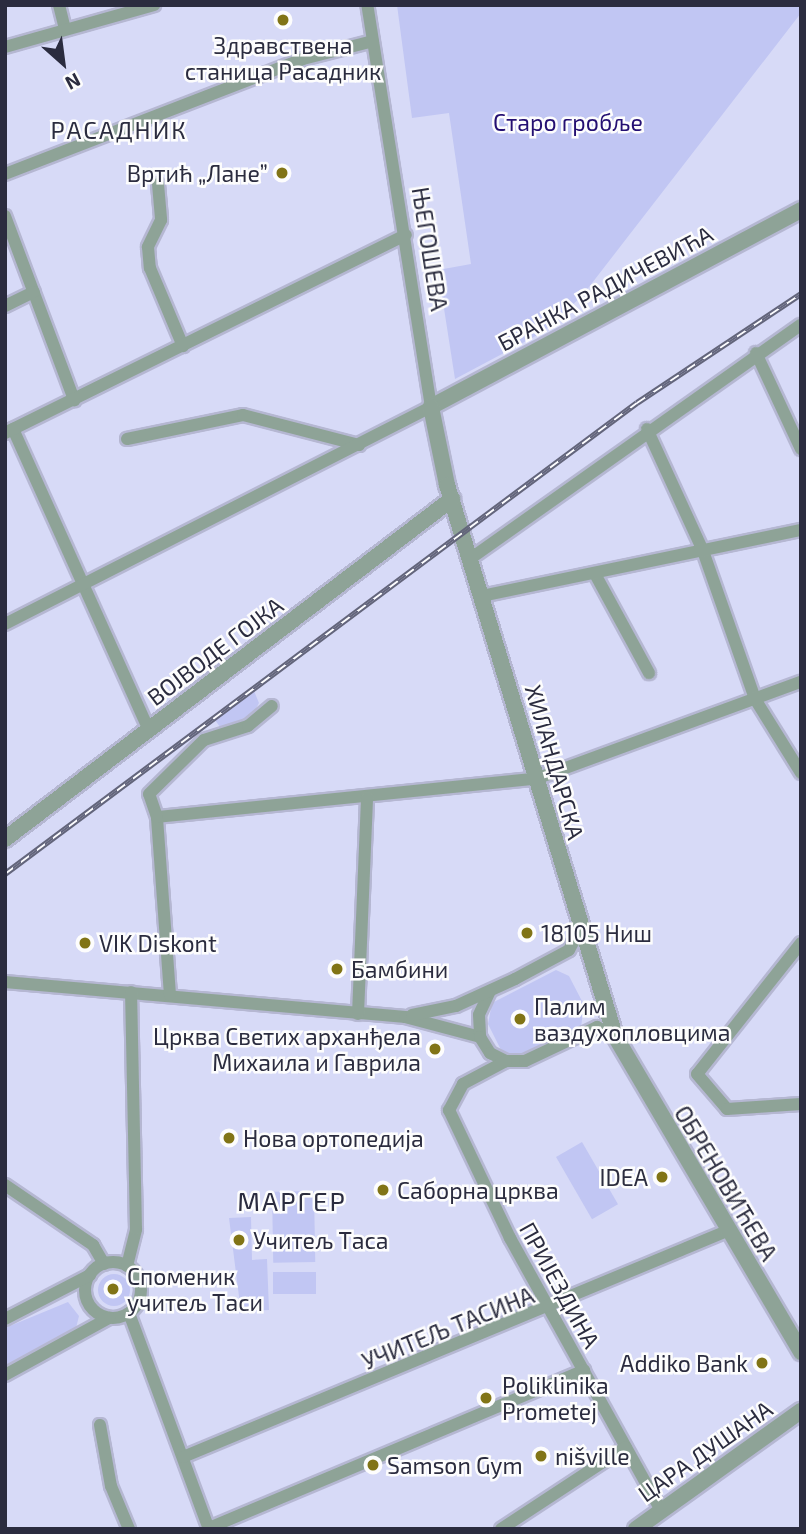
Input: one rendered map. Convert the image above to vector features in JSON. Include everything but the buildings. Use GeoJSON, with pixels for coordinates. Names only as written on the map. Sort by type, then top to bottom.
{"type":"FeatureCollection","features":[{"type":"Feature","properties":{"kind":"street"},"geometry":{"type":"LineString","coordinates":[[59,5],[64,25]]}},
{"type":"Feature","properties":{"kind":"street"},"geometry":{"type":"LineString","coordinates":[[5,47],[64,25],[154,5]]}},
{"type":"Feature","properties":{"kind":"street","name":"ЊЕГОШЕВА"},"geometry":{"type":"LineString","coordinates":[[366,5],[406,235],[431,407],[452,499]]}},
{"type":"Feature","properties":{"kind":"street"},"geometry":{"type":"LineString","coordinates":[[5,174],[303,59],[373,41]]}},
{"type":"Feature","properties":{"kind":"street"},"geometry":{"type":"LineString","coordinates":[[158,184],[161,220],[148,247],[150,268],[183,346]]}},
{"type":"Feature","properties":{"kind":"street","name":"БРАНКА РАДИЧЕВИЋА"},"geometry":{"type":"LineString","coordinates":[[431,407],[801,210]]}},
{"type":"Feature","properties":{"kind":"street"},"geometry":{"type":"LineString","coordinates":[[5,216],[74,400]]}},
{"type":"Feature","properties":{"kind":"street"},"geometry":{"type":"LineString","coordinates":[[149,730],[86,582],[9,431],[406,235]]}},
{"type":"Feature","properties":{"kind":"street"},"geometry":{"type":"LineString","coordinates":[[5,306],[34,292]]}},
{"type":"Feature","properties":{"kind":"street"},"geometry":{"type":"LineString","coordinates":[[470,559],[647,429],[756,353],[801,326]]}},
{"type":"Feature","properties":{"kind":"street"},"geometry":{"type":"LineString","coordinates":[[756,353],[801,449]]}},
{"type":"Feature","properties":{"kind":"street"},"geometry":{"type":"LineString","coordinates":[[5,624],[431,407]]}},
{"type":"Feature","properties":{"kind":"street"},"geometry":{"type":"LineString","coordinates":[[127,439],[243,415],[359,445]]}},
{"type":"Feature","properties":{"kind":"street"},"geometry":{"type":"LineString","coordinates":[[647,429],[703,551],[755,699],[801,773]]}},
{"type":"Feature","properties":{"kind":"street","name":"ХИЛАНДАРСКА"},"geometry":{"type":"LineString","coordinates":[[452,499],[538,778],[602,1018],[615,1036]]}},
{"type":"Feature","properties":{"kind":"street","name":"ВОЈВОДЕ ГОЈКА"},"geometry":{"type":"LineString","coordinates":[[5,839],[452,499]]}},
{"type":"Feature","properties":{"kind":"street"},"geometry":{"type":"LineString","coordinates":[[482,596],[801,530]]}},
{"type":"Feature","properties":{"kind":"street"},"geometry":{"type":"LineString","coordinates":[[595,574],[649,673]]}},
{"type":"Feature","properties":{"kind":"street"},"geometry":{"type":"LineString","coordinates":[[157,817],[538,778],[801,682]]}},
{"type":"Feature","properties":{"kind":"street"},"geometry":{"type":"LineString","coordinates":[[170,995],[157,817],[147,801],[159,781],[204,740],[248,726],[272,706]]}},
{"type":"Feature","properties":{"kind":"street"},"geometry":{"type":"LineString","coordinates":[[358,1014],[367,797]]}},
{"type":"Feature","properties":{"kind":"street"},"geometry":{"type":"LineString","coordinates":[[405,1017],[490,991],[569,950],[580,929]]}},
{"type":"Feature","properties":{"kind":"street"},"geometry":{"type":"LineString","coordinates":[[801,943],[697,1074],[727,1109],[801,1104]]}},
{"type":"Feature","properties":{"kind":"street"},"geometry":{"type":"LineString","coordinates":[[569,950],[587,954]]}},
{"type":"Feature","properties":{"kind":"street"},"geometry":{"type":"LineString","coordinates":[[5,982],[405,1017],[480,1037]]}},
{"type":"Feature","properties":{"kind":"street"},"geometry":{"type":"LineString","coordinates":[[490,991],[479,1014],[480,1037],[490,1054],[506,1061],[525,1061],[602,1018]]}},
{"type":"Feature","properties":{"kind":"street"},"geometry":{"type":"LineString","coordinates":[[5,1375],[109,1318],[129,1312],[141,1289],[127,1266],[136,1229],[131,992]]}},
{"type":"Feature","properties":{"kind":"street","name":"ОБРЕНОВИЋЕВА"},"geometry":{"type":"LineString","coordinates":[[615,1036],[727,1231],[801,1352]]}},
{"type":"Feature","properties":{"kind":"street","name":"ПРИЈЕЗДИНА"},"geometry":{"type":"LineString","coordinates":[[506,1061],[463,1084],[449,1110],[550,1310],[660,1509]]}},
{"type":"Feature","properties":{"kind":"street"},"geometry":{"type":"LineString","coordinates":[[5,1185],[93,1245],[104,1264]]}},
{"type":"Feature","properties":{"kind":"street","name":"УЧИТЕЉ ТАСИНА"},"geometry":{"type":"LineString","coordinates":[[183,1457],[550,1310],[727,1231]]}},
{"type":"Feature","properties":{"kind":"street"},"geometry":{"type":"LineString","coordinates":[[5,1319],[90,1275],[104,1264],[127,1266]]}},
{"type":"Feature","properties":{"kind":"street"},"geometry":{"type":"LineString","coordinates":[[90,1275],[89,1305],[109,1318]]}},
{"type":"Feature","properties":{"kind":"street"},"geometry":{"type":"LineString","coordinates":[[129,1312],[209,1529],[583,1370]]}},
{"type":"Feature","properties":{"kind":"street","name":"ЦАРА ДУШАНА"},"geometry":{"type":"LineString","coordinates":[[636,1529],[660,1509],[801,1411]]}},
{"type":"Feature","properties":{"kind":"street"},"geometry":{"type":"LineString","coordinates":[[100,1425],[111,1486],[129,1529]]}},
{"type":"Feature","properties":{"kind":"street"},"geometry":{"type":"LineString","coordinates":[[501,1529],[519,1524],[626,1447]]}},
{"type":"Feature","properties":{"kind":"green space","name":"Старо гробље"},"geometry":{"type":"Polygon","coordinates":[[[397,5],[801,5],[801,13],[582,296],[543,332],[455,379],[438,270],[471,264],[449,113],[412,118],[397,5]]]}},
{"type":"Feature","properties":{"kind":"green space"},"geometry":{"type":"Polygon","coordinates":[[[254,691],[259,703],[252,716],[220,727],[215,720],[254,691]]]}},
{"type":"Feature","properties":{"kind":"green space"},"geometry":{"type":"Polygon","coordinates":[[[556,970],[569,976],[584,1005],[581,1027],[522,1057],[504,1056],[488,1024],[492,1003],[556,970]]]}},
{"type":"Feature","properties":{"kind":"green space"},"geometry":{"type":"Polygon","coordinates":[[[582,1142],[618,1204],[592,1219],[556,1157],[582,1142]]]}},
{"type":"Feature","properties":{"kind":"green space"},"geometry":{"type":"Polygon","coordinates":[[[314,1191],[315,1262],[273,1263],[272,1192],[314,1191]]]}},
{"type":"Feature","properties":{"kind":"green space"},"geometry":{"type":"Polygon","coordinates":[[[251,1217],[252,1260],[267,1259],[269,1310],[241,1312],[229,1218],[251,1217]]]}},
{"type":"Feature","properties":{"kind":"green space"},"geometry":{"type":"Polygon","coordinates":[[[273,1272],[316,1272],[316,1294],[273,1294],[273,1272]]]}},
{"type":"Feature","properties":{"kind":"green space"},"geometry":{"type":"Polygon","coordinates":[[[114,1274],[125,1279],[130,1290],[125,1301],[114,1306],[103,1301],[98,1290],[103,1279],[114,1274]]]}},
{"type":"Feature","properties":{"kind":"green space"},"geometry":{"type":"Polygon","coordinates":[[[68,1302],[79,1316],[76,1328],[5,1366],[5,1328],[68,1302]]]}},
{"type":"Feature","properties":{"kind":"railway"},"geometry":{"type":"LineString","coordinates":[[5,874],[637,403],[801,294]]}},
{"type":"Feature","properties":{"kind":"place","name":"Здравствена станица Расадник"},"geometry":{"type":"Point","coordinates":[283,20]}},
{"type":"Feature","properties":{"kind":"place","name":"Вртић „Лане”"},"geometry":{"type":"Point","coordinates":[282,173]}},
{"type":"Feature","properties":{"kind":"place","name":"18105 Ниш"},"geometry":{"type":"Point","coordinates":[527,933]}},
{"type":"Feature","properties":{"kind":"place","name":"VIK Diskont"},"geometry":{"type":"Point","coordinates":[85,943]}},
{"type":"Feature","properties":{"kind":"place","name":"Бамбини"},"geometry":{"type":"Point","coordinates":[337,969]}},
{"type":"Feature","properties":{"kind":"place","name":"Палим ваздухопловцима"},"geometry":{"type":"Point","coordinates":[520,1019]}},
{"type":"Feature","properties":{"kind":"place","name":"Црква Светих арханђела Михаила и Гаврила"},"geometry":{"type":"Point","coordinates":[435,1049]}},
{"type":"Feature","properties":{"kind":"place","name":"Нова ортопедија"},"geometry":{"type":"Point","coordinates":[229,1138]}},
{"type":"Feature","properties":{"kind":"place","name":"IDEA"},"geometry":{"type":"Point","coordinates":[662,1177]}},
{"type":"Feature","properties":{"kind":"place","name":"Саборна црква"},"geometry":{"type":"Point","coordinates":[383,1190]}},
{"type":"Feature","properties":{"kind":"place","name":"Учитељ Таса"},"geometry":{"type":"Point","coordinates":[239,1240]}},
{"type":"Feature","properties":{"kind":"place","name":"Споменик учитељ Таси"},"geometry":{"type":"Point","coordinates":[113,1289]}},
{"type":"Feature","properties":{"kind":"place","name":"Addiko Bank"},"geometry":{"type":"Point","coordinates":[762,1363]}},
{"type":"Feature","properties":{"kind":"place","name":"Poliklinika Prometej"},"geometry":{"type":"Point","coordinates":[486,1398]}},
{"type":"Feature","properties":{"kind":"place","name":"nišville"},"geometry":{"type":"Point","coordinates":[541,1456]}},
{"type":"Feature","properties":{"kind":"place","name":"Samson Gym"},"geometry":{"type":"Point","coordinates":[373,1465]}},
{"type":"Feature","properties":{"kind":"district","name":"РАСАДНИК"},"geometry":{"type":"Point","coordinates":[119,130]}},
{"type":"Feature","properties":{"kind":"district","name":"МАРГЕР"},"geometry":{"type":"Point","coordinates":[292,1201]}}]}
